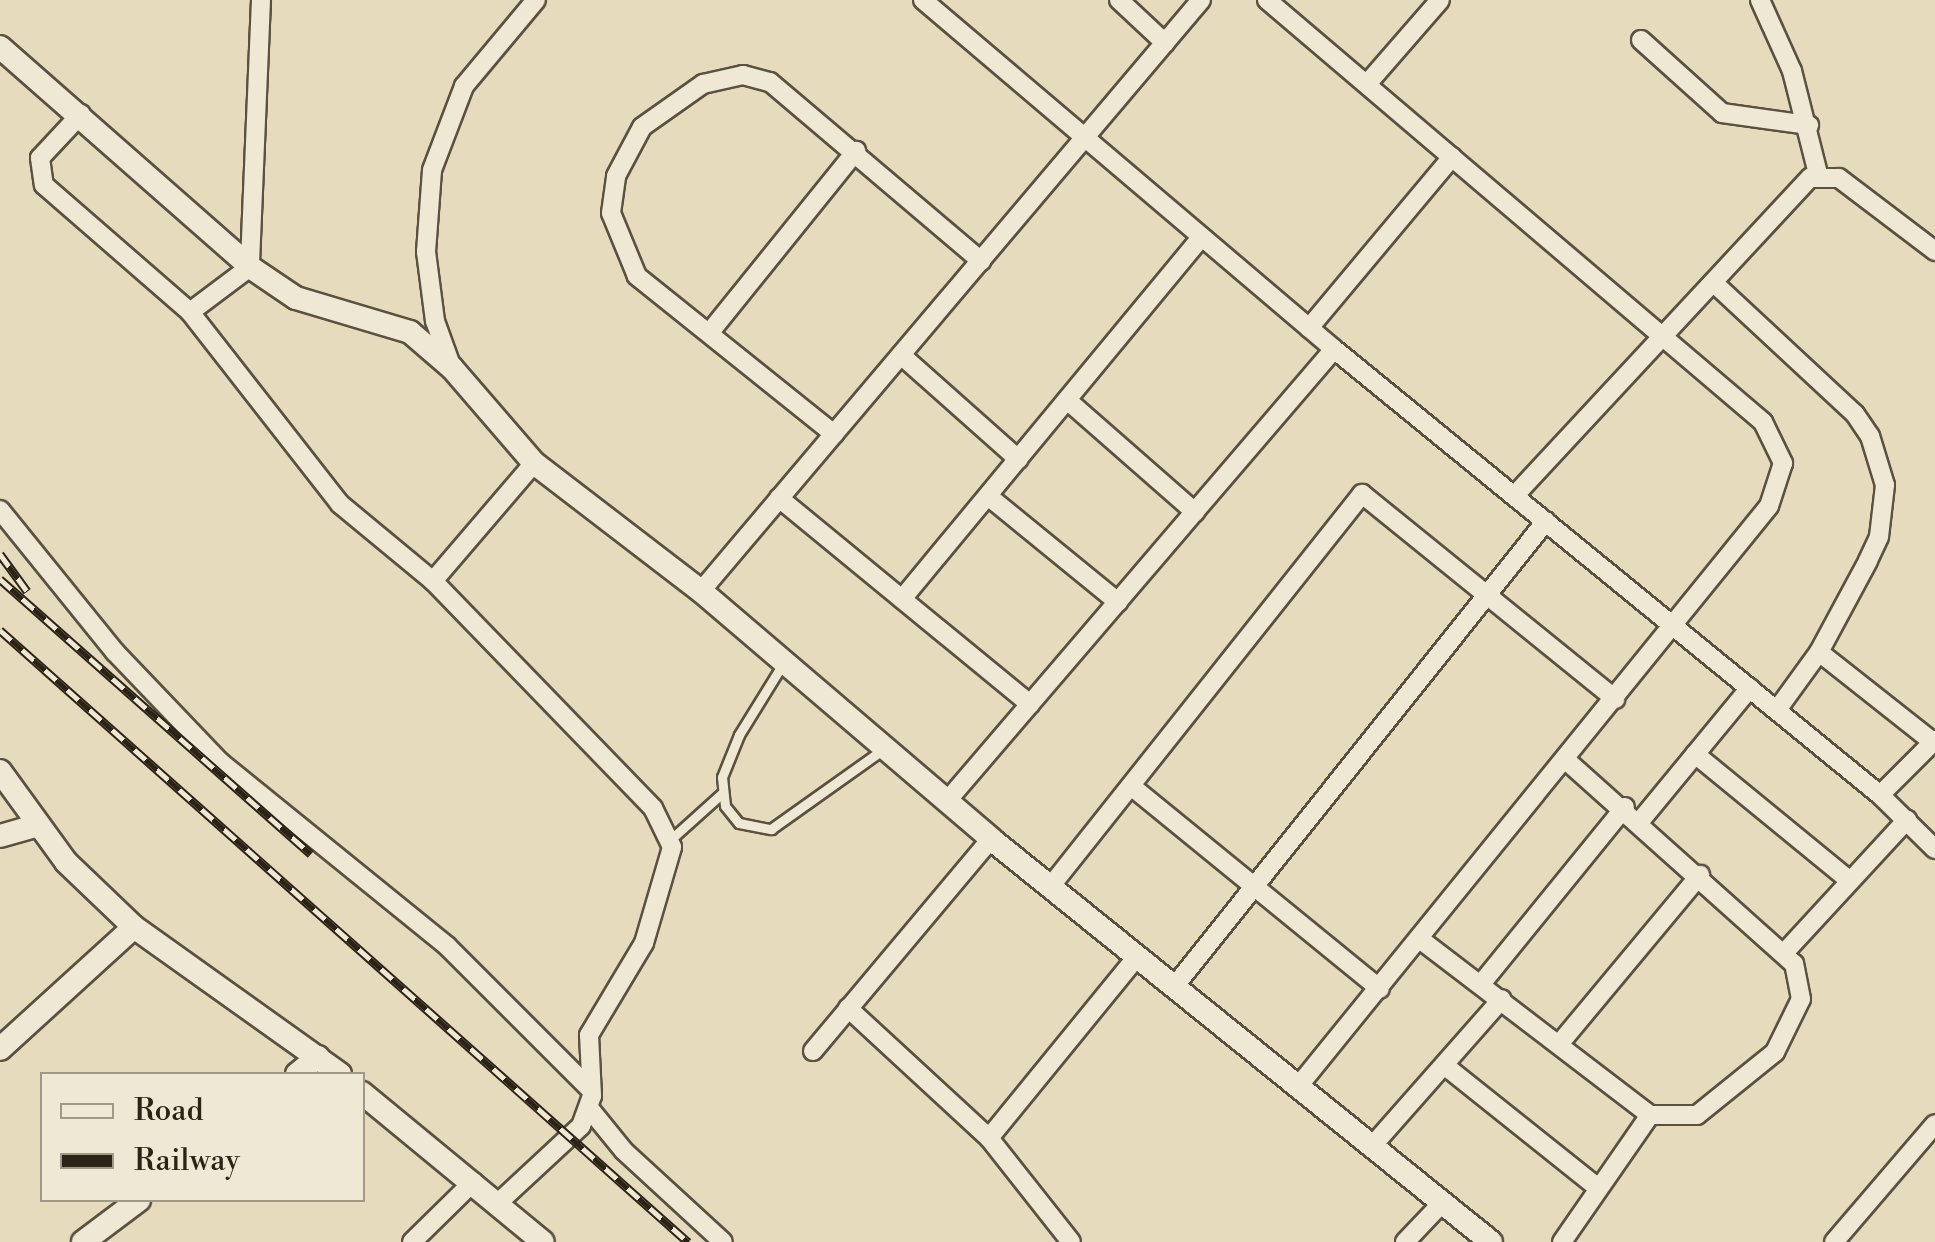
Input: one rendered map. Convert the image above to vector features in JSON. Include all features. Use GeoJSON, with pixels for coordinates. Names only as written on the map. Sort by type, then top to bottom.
{"type":"FeatureCollection","features":[{"type":"Feature","properties":{"kind":"street"},"geometry":{"type":"LineString","coordinates":[[250,267],[261,0]]}},
{"type":"Feature","properties":{"kind":"street"},"geometry":{"type":"LineString","coordinates":[[452,368],[435,321],[426,252],[432,170],[464,86],[536,0]]}},
{"type":"Feature","properties":{"kind":"street"},"geometry":{"type":"LineString","coordinates":[[922,0],[1334,350],[1516,494],[1880,796],[1935,848]]}},
{"type":"Feature","properties":{"kind":"street"},"geometry":{"type":"LineString","coordinates":[[1119,0],[1165,44]]}},
{"type":"Feature","properties":{"kind":"street"},"geometry":{"type":"LineString","coordinates":[[701,592],[1200,0]]}},
{"type":"Feature","properties":{"kind":"street"},"geometry":{"type":"LineString","coordinates":[[1267,0],[1764,422],[1783,464],[1769,506],[1422,940],[1301,1083]]}},
{"type":"Feature","properties":{"kind":"street"},"geometry":{"type":"LineString","coordinates":[[1368,84],[1440,0]]}},
{"type":"Feature","properties":{"kind":"street"},"geometry":{"type":"LineString","coordinates":[[1760,0],[1809,125],[1818,174]]}},
{"type":"Feature","properties":{"kind":"street"},"geometry":{"type":"LineString","coordinates":[[1640,40],[1722,113],[1809,125]]}},
{"type":"Feature","properties":{"kind":"street"},"geometry":{"type":"LineString","coordinates":[[0,47],[81,114],[250,267],[296,298],[410,332],[452,368],[534,463],[701,592],[991,839],[1136,958],[1301,1083],[1491,1242]]}},
{"type":"Feature","properties":{"kind":"street"},"geometry":{"type":"LineString","coordinates":[[834,434],[637,276],[620,247],[611,214],[616,176],[642,127],[703,84],[743,75],[770,82],[856,151],[981,261]]}},
{"type":"Feature","properties":{"kind":"street"},"geometry":{"type":"LineString","coordinates":[[81,114],[40,158],[44,186],[190,312],[340,504],[433,582],[653,808],[670,840],[668,872],[644,943],[589,1035],[590,1099],[581,1126],[498,1202]]}},
{"type":"Feature","properties":{"kind":"street"},"geometry":{"type":"LineString","coordinates":[[710,332],[856,151]]}},
{"type":"Feature","properties":{"kind":"street"},"geometry":{"type":"LineString","coordinates":[[1309,328],[1452,157]]}},
{"type":"Feature","properties":{"kind":"street"},"geometry":{"type":"LineString","coordinates":[[1818,174],[1840,178],[1931,243]]}},
{"type":"Feature","properties":{"kind":"street"},"geometry":{"type":"LineString","coordinates":[[1516,494],[1818,174]]}},
{"type":"Feature","properties":{"kind":"street"},"geometry":{"type":"LineString","coordinates":[[902,599],[1202,237]]}},
{"type":"Feature","properties":{"kind":"street"},"geometry":{"type":"LineString","coordinates":[[190,312],[250,267]]}},
{"type":"Feature","properties":{"kind":"street"},"geometry":{"type":"LineString","coordinates":[[1715,284],[1855,414],[1880,460],[1885,498],[1879,537],[1819,652],[1777,710]]}},
{"type":"Feature","properties":{"kind":"street"},"geometry":{"type":"LineString","coordinates":[[947,802],[1334,350]]}},
{"type":"Feature","properties":{"kind":"street"},"geometry":{"type":"LineString","coordinates":[[901,355],[1018,458]]}},
{"type":"Feature","properties":{"kind":"street"},"geometry":{"type":"LineString","coordinates":[[1067,400],[1195,512]]}},
{"type":"Feature","properties":{"kind":"street"},"geometry":{"type":"LineString","coordinates":[[433,582],[534,463]]}},
{"type":"Feature","properties":{"kind":"street"},"geometry":{"type":"LineString","coordinates":[[1050,887],[1362,494],[1615,699]]}},
{"type":"Feature","properties":{"kind":"street"},"geometry":{"type":"LineString","coordinates":[[988,496],[1118,602]]}},
{"type":"Feature","properties":{"kind":"street"},"geometry":{"type":"LineString","coordinates":[[779,498],[1030,704]]}},
{"type":"Feature","properties":{"kind":"street"},"geometry":{"type":"LineString","coordinates":[[0,510],[115,652],[220,762],[447,946],[590,1099],[624,1152],[723,1242]]}},
{"type":"Feature","properties":{"kind":"street"},"geometry":{"type":"LineString","coordinates":[[1174,987],[1546,520]]}},
{"type":"Feature","properties":{"kind":"street"},"geometry":{"type":"LineString","coordinates":[[1819,652],[1934,741],[1880,796]]}},
{"type":"Feature","properties":{"kind":"street"},"geometry":{"type":"LineString","coordinates":[[1640,820],[1750,688]]}},
{"type":"Feature","properties":{"kind":"street"},"geometry":{"type":"LineString","coordinates":[[1695,754],[1850,881]]}},
{"type":"Feature","properties":{"kind":"street"},"geometry":{"type":"LineString","coordinates":[[1422,940],[1560,1042],[1650,1115],[1698,1116],[1775,1052],[1801,999],[1785,952],[1640,820],[1566,760]]}},
{"type":"Feature","properties":{"kind":"street"},"geometry":{"type":"LineString","coordinates":[[0,771],[10,809],[35,826],[134,928],[337,1072]]}},
{"type":"Feature","properties":{"kind":"street"},"geometry":{"type":"LineString","coordinates":[[1131,786],[1380,990]]}},
{"type":"Feature","properties":{"kind":"street"},"geometry":{"type":"LineString","coordinates":[[1482,984],[1625,807]]}},
{"type":"Feature","properties":{"kind":"street"},"geometry":{"type":"LineString","coordinates":[[1785,952],[1906,820]]}},
{"type":"Feature","properties":{"kind":"street"},"geometry":{"type":"LineString","coordinates":[[0,836],[35,826]]}},
{"type":"Feature","properties":{"kind":"street"},"geometry":{"type":"LineString","coordinates":[[813,1051],[991,839]]}},
{"type":"Feature","properties":{"kind":"street"},"geometry":{"type":"LineString","coordinates":[[1560,1042],[1700,875]]}},
{"type":"Feature","properties":{"kind":"street"},"geometry":{"type":"LineString","coordinates":[[0,1050],[134,928]]}},
{"type":"Feature","properties":{"kind":"street"},"geometry":{"type":"LineString","coordinates":[[989,1138],[1136,958]]}},
{"type":"Feature","properties":{"kind":"street"},"geometry":{"type":"LineString","coordinates":[[1374,1144],[1502,1000]]}},
{"type":"Feature","properties":{"kind":"street"},"geometry":{"type":"LineString","coordinates":[[848,1008],[989,1138],[1071,1242]]}},
{"type":"Feature","properties":{"kind":"street"},"geometry":{"type":"LineString","coordinates":[[300,1072],[318,1058]]}},
{"type":"Feature","properties":{"kind":"street"},"geometry":{"type":"LineString","coordinates":[[1444,1065],[1598,1188]]}},
{"type":"Feature","properties":{"kind":"street"},"geometry":{"type":"LineString","coordinates":[[365,1095],[543,1242]]}},
{"type":"Feature","properties":{"kind":"street"},"geometry":{"type":"LineString","coordinates":[[1562,1242],[1650,1115]]}},
{"type":"Feature","properties":{"kind":"street"},"geometry":{"type":"LineString","coordinates":[[1838,1241],[1935,1124]]}},
{"type":"Feature","properties":{"kind":"street"},"geometry":{"type":"LineString","coordinates":[[412,1242],[473,1182]]}},
{"type":"Feature","properties":{"kind":"street"},"geometry":{"type":"LineString","coordinates":[[83,1242],[137,1202]]}},
{"type":"Feature","properties":{"kind":"street"},"geometry":{"type":"LineString","coordinates":[[1404,1242],[1443,1202]]}},
{"type":"Feature","properties":{"kind":"lane"},"geometry":{"type":"LineString","coordinates":[[670,840],[721,794],[739,734],[784,662]]}},
{"type":"Feature","properties":{"kind":"lane"},"geometry":{"type":"LineString","coordinates":[[721,794],[739,824],[771,829],[884,748]]}},
{"type":"Feature","properties":{"kind":"railway"},"geometry":{"type":"LineString","coordinates":[[0,554],[27,591]]}},
{"type":"Feature","properties":{"kind":"railway"},"geometry":{"type":"LineString","coordinates":[[0,579],[311,854]]}},
{"type":"Feature","properties":{"kind":"railway"},"geometry":{"type":"LineString","coordinates":[[0,630],[688,1242]]}}]}
